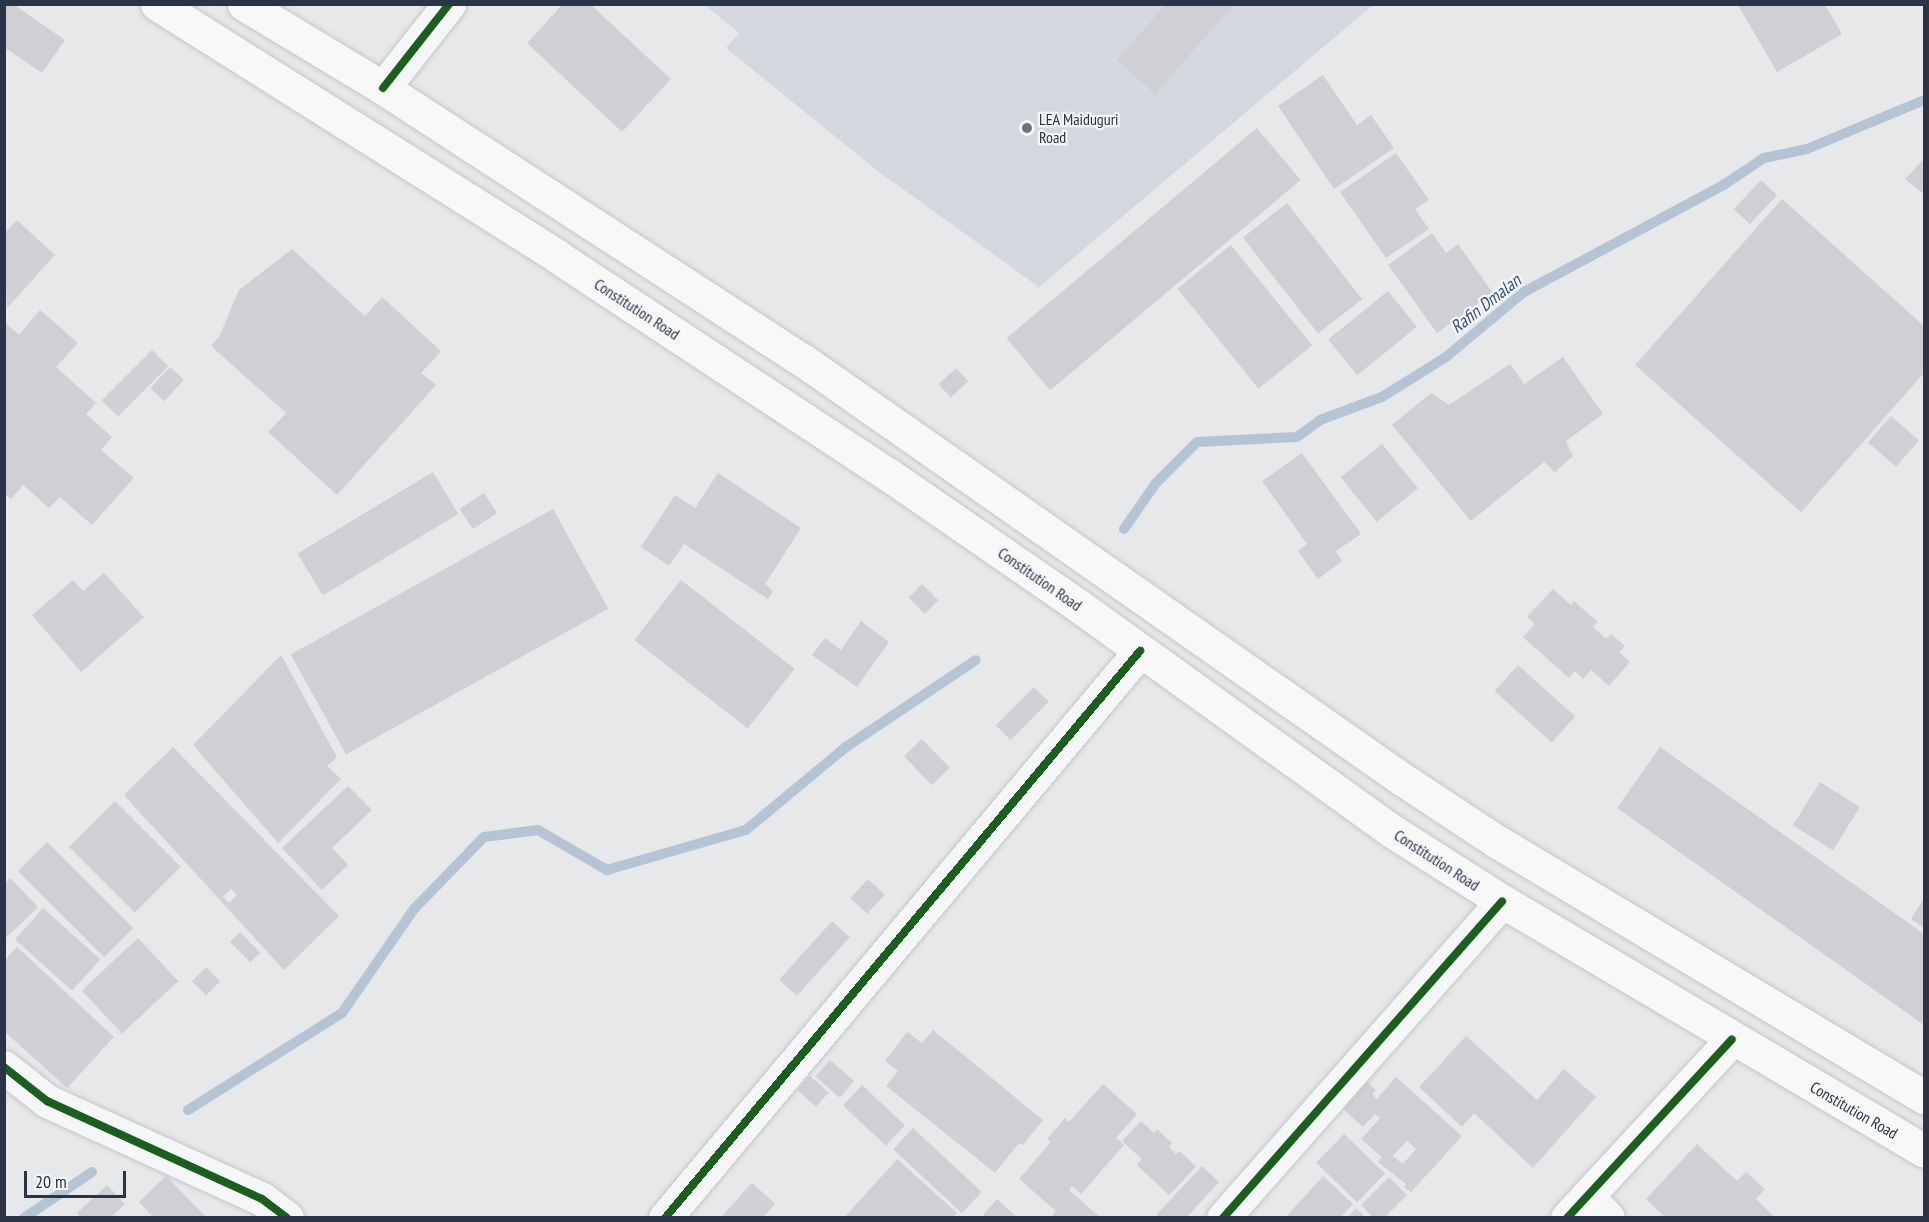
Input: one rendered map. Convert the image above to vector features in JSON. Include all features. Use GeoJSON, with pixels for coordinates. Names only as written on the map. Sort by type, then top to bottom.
{"type":"FeatureCollection","features":[{"type":"Feature","properties":{"kind":"main road","name":"Constitution Road"},"geometry":{"type":"LineString","coordinates":[[158,4],[568,264],[889,475],[1076,604],[1392,831],[1502,901],[1924,1150]]}},
{"type":"Feature","properties":{"kind":"main road"},"geometry":{"type":"LineString","coordinates":[[244,4],[383,88],[801,359],[1107,575],[1402,779],[1496,841],[1924,1096]]}},
{"type":"Feature","properties":{"kind":"main road"},"geometry":{"type":"LineString","coordinates":[[1588,1210],[1732,1038]]}},
{"type":"Feature","properties":{"kind":"street"},"geometry":{"type":"LineString","coordinates":[[383,88],[449,4]]}},
{"type":"Feature","properties":{"kind":"street"},"geometry":{"type":"LineString","coordinates":[[665,1218],[1140,651]]}},
{"type":"Feature","properties":{"kind":"street"},"geometry":{"type":"LineString","coordinates":[[1223,1218],[1502,901]]}},
{"type":"Feature","properties":{"kind":"street"},"geometry":{"type":"LineString","coordinates":[[4,1067],[47,1101],[262,1199],[287,1218]]}},
{"type":"Feature","properties":{"kind":"shaded area","name":"LEA Maiduguri Road"},"geometry":{"type":"Polygon","coordinates":[[[705,5],[1373,5],[1039,287],[879,172],[726,48],[739,33],[705,5]]]}},
{"type":"Feature","properties":{"kind":"building"},"geometry":{"type":"Polygon","coordinates":[[[4,4],[13,4],[65,40],[42,73],[4,47],[4,4]]]}},
{"type":"Feature","properties":{"kind":"building"},"geometry":{"type":"Polygon","coordinates":[[[563,4],[590,4],[671,79],[622,132],[527,43],[563,4]]]}},
{"type":"Feature","properties":{"kind":"building"},"geometry":{"type":"Polygon","coordinates":[[[1166,4],[1234,4],[1155,94],[1117,60],[1166,4]]]}},
{"type":"Feature","properties":{"kind":"building"},"geometry":{"type":"Polygon","coordinates":[[[1738,5],[1825,5],[1842,34],[1777,72],[1738,5]]]}},
{"type":"Feature","properties":{"kind":"building"},"geometry":{"type":"Polygon","coordinates":[[[1323,75],[1357,125],[1371,115],[1394,148],[1334,189],[1278,106],[1323,75]]]}},
{"type":"Feature","properties":{"kind":"building"},"geometry":{"type":"Polygon","coordinates":[[[1257,128],[1301,180],[1050,390],[1007,338],[1257,128]]]}},
{"type":"Feature","properties":{"kind":"building"},"geometry":{"type":"Polygon","coordinates":[[[1396,153],[1429,200],[1415,209],[1429,229],[1386,258],[1340,192],[1396,153]]]}},
{"type":"Feature","properties":{"kind":"building"},"geometry":{"type":"Polygon","coordinates":[[[1924,159],[1924,194],[1905,179],[1924,159]]]}},
{"type":"Feature","properties":{"kind":"building"},"geometry":{"type":"Polygon","coordinates":[[[1761,180],[1777,195],[1750,224],[1734,209],[1761,180]]]}},
{"type":"Feature","properties":{"kind":"building"},"geometry":{"type":"Polygon","coordinates":[[[1782,199],[1924,326],[1924,373],[1801,512],[1635,365],[1782,199]]]}},
{"type":"Feature","properties":{"kind":"building"},"geometry":{"type":"Polygon","coordinates":[[[1287,203],[1362,299],[1318,334],[1243,237],[1287,203]]]}},
{"type":"Feature","properties":{"kind":"building"},"geometry":{"type":"Polygon","coordinates":[[[17,220],[55,255],[7,308],[4,234],[17,220]]]}},
{"type":"Feature","properties":{"kind":"building"},"geometry":{"type":"Polygon","coordinates":[[[1432,233],[1446,253],[1458,244],[1493,293],[1437,333],[1388,265],[1432,233]]]}},
{"type":"Feature","properties":{"kind":"building"},"geometry":{"type":"Polygon","coordinates":[[[1231,245],[1312,345],[1259,389],[1177,288],[1231,245]]]}},
{"type":"Feature","properties":{"kind":"building"},"geometry":{"type":"Polygon","coordinates":[[[292,249],[365,316],[382,297],[441,351],[421,373],[436,385],[337,495],[268,432],[286,413],[211,346],[219,337],[239,290],[292,249]]]}},
{"type":"Feature","properties":{"kind":"building"},"geometry":{"type":"Polygon","coordinates":[[[1388,291],[1417,327],[1357,375],[1328,339],[1388,291]]]}},
{"type":"Feature","properties":{"kind":"building"},"geometry":{"type":"Polygon","coordinates":[[[40,310],[78,343],[56,367],[96,403],[86,414],[112,437],[101,450],[134,478],[92,525],[60,497],[49,508],[23,485],[11,499],[4,493],[4,322],[19,335],[40,310]]]}},
{"type":"Feature","properties":{"kind":"building"},"geometry":{"type":"Polygon","coordinates":[[[152,350],[168,366],[118,416],[102,400],[152,350]]]}},
{"type":"Feature","properties":{"kind":"building"},"geometry":{"type":"Polygon","coordinates":[[[1563,357],[1603,414],[1566,441],[1573,456],[1555,472],[1544,462],[1471,521],[1392,425],[1431,393],[1449,405],[1510,364],[1524,384],[1563,357]]]}},
{"type":"Feature","properties":{"kind":"building"},"geometry":{"type":"Polygon","coordinates":[[[170,367],[184,380],[164,401],[150,388],[170,367]]]}},
{"type":"Feature","properties":{"kind":"building"},"geometry":{"type":"Polygon","coordinates":[[[956,368],[968,381],[951,398],[938,384],[956,368]]]}},
{"type":"Feature","properties":{"kind":"building"},"geometry":{"type":"Polygon","coordinates":[[[1891,416],[1919,440],[1896,467],[1868,442],[1891,416]]]}},
{"type":"Feature","properties":{"kind":"building"},"geometry":{"type":"Polygon","coordinates":[[[1382,444],[1418,488],[1377,522],[1341,477],[1382,444]]]}},
{"type":"Feature","properties":{"kind":"building"},"geometry":{"type":"Polygon","coordinates":[[[1302,453],[1361,534],[1336,551],[1342,561],[1318,579],[1298,551],[1307,544],[1262,481],[1302,453]]]}},
{"type":"Feature","properties":{"kind":"building"},"geometry":{"type":"Polygon","coordinates":[[[433,472],[458,514],[323,595],[298,553],[433,472]]]}},
{"type":"Feature","properties":{"kind":"building"},"geometry":{"type":"Polygon","coordinates":[[[718,473],[801,528],[765,584],[773,591],[768,599],[684,544],[669,566],[641,547],[675,495],[695,508],[718,473]]]}},
{"type":"Feature","properties":{"kind":"building"},"geometry":{"type":"Polygon","coordinates":[[[484,493],[497,513],[473,529],[460,509],[484,493]]]}},
{"type":"Feature","properties":{"kind":"building"},"geometry":{"type":"Polygon","coordinates":[[[553,509],[608,609],[346,754],[291,654],[553,509]]]}},
{"type":"Feature","properties":{"kind":"building"},"geometry":{"type":"Polygon","coordinates":[[[104,573],[144,617],[81,672],[32,615],[73,580],[83,591],[104,573]]]}},
{"type":"Feature","properties":{"kind":"building"},"geometry":{"type":"Polygon","coordinates":[[[681,580],[794,669],[748,729],[634,640],[681,580]]]}},
{"type":"Feature","properties":{"kind":"building"},"geometry":{"type":"Polygon","coordinates":[[[922,584],[938,600],[925,614],[909,597],[922,584]]]}},
{"type":"Feature","properties":{"kind":"building"},"geometry":{"type":"Polygon","coordinates":[[[1553,589],[1571,605],[1574,601],[1598,622],[1593,627],[1606,639],[1611,634],[1625,646],[1619,652],[1630,662],[1609,686],[1591,670],[1583,679],[1575,671],[1569,678],[1523,637],[1535,624],[1527,617],[1553,589]]]}},
{"type":"Feature","properties":{"kind":"building"},"geometry":{"type":"Polygon","coordinates":[[[861,621],[889,642],[857,687],[812,655],[825,638],[841,650],[861,621]]]}},
{"type":"Feature","properties":{"kind":"building"},"geometry":{"type":"Polygon","coordinates":[[[281,655],[337,757],[327,766],[341,779],[278,843],[193,745],[281,655]]]}},
{"type":"Feature","properties":{"kind":"building"},"geometry":{"type":"Polygon","coordinates":[[[1518,665],[1575,717],[1552,743],[1495,691],[1518,665]]]}},
{"type":"Feature","properties":{"kind":"building"},"geometry":{"type":"Polygon","coordinates":[[[1034,687],[1049,702],[1011,740],[996,725],[1034,687]]]}},
{"type":"Feature","properties":{"kind":"building"},"geometry":{"type":"Polygon","coordinates":[[[922,739],[950,768],[932,785],[904,756],[922,739]]]}},
{"type":"Feature","properties":{"kind":"building"},"geometry":{"type":"Polygon","coordinates":[[[173,747],[339,916],[284,970],[124,795],[173,747]],[[231,889],[223,897],[229,903],[237,895],[231,889]]]}},
{"type":"Feature","properties":{"kind":"building"},"geometry":{"type":"Polygon","coordinates":[[[1660,747],[1924,934],[1924,1025],[1617,808],[1660,747]]]}},
{"type":"Feature","properties":{"kind":"building"},"geometry":{"type":"Polygon","coordinates":[[[1820,782],[1860,807],[1833,850],[1793,825],[1820,782]]]}},
{"type":"Feature","properties":{"kind":"building"},"geometry":{"type":"Polygon","coordinates":[[[348,786],[372,810],[332,848],[348,865],[322,890],[282,848],[348,786]]]}},
{"type":"Feature","properties":{"kind":"building"},"geometry":{"type":"Polygon","coordinates":[[[115,801],[181,867],[135,913],[69,847],[115,801]]]}},
{"type":"Feature","properties":{"kind":"building"},"geometry":{"type":"Polygon","coordinates":[[[47,842],[133,928],[104,957],[18,871],[47,842]]]}},
{"type":"Feature","properties":{"kind":"building"},"geometry":{"type":"Polygon","coordinates":[[[10,878],[38,907],[7,937],[4,934],[4,884],[10,878]]]}},
{"type":"Feature","properties":{"kind":"building"},"geometry":{"type":"Polygon","coordinates":[[[868,879],[885,895],[867,914],[850,898],[868,879]]]}},
{"type":"Feature","properties":{"kind":"building"},"geometry":{"type":"Polygon","coordinates":[[[1924,898],[1924,928],[1911,919],[1924,898]]]}},
{"type":"Feature","properties":{"kind":"building"},"geometry":{"type":"Polygon","coordinates":[[[43,908],[100,960],[72,991],[15,939],[43,908]]]}},
{"type":"Feature","properties":{"kind":"building"},"geometry":{"type":"Polygon","coordinates":[[[832,921],[850,937],[797,996],[779,980],[832,921]]]}},
{"type":"Feature","properties":{"kind":"building"},"geometry":{"type":"Polygon","coordinates":[[[240,932],[260,953],[250,963],[230,942],[240,932]]]}},
{"type":"Feature","properties":{"kind":"building"},"geometry":{"type":"Polygon","coordinates":[[[138,938],[178,981],[122,1034],[82,991],[138,938]]]}},
{"type":"Feature","properties":{"kind":"building"},"geometry":{"type":"Polygon","coordinates":[[[17,947],[114,1037],[67,1088],[4,1031],[4,961],[17,947]]]}},
{"type":"Feature","properties":{"kind":"building"},"geometry":{"type":"Polygon","coordinates":[[[206,967],[220,981],[206,995],[192,981],[206,967]]]}},
{"type":"Feature","properties":{"kind":"building"},"geometry":{"type":"Polygon","coordinates":[[[933,1030],[1043,1120],[1023,1145],[1019,1143],[995,1173],[886,1086],[898,1071],[885,1061],[907,1032],[922,1043],[933,1030]]]}},
{"type":"Feature","properties":{"kind":"building"},"geometry":{"type":"Polygon","coordinates":[[[1466,1036],[1537,1100],[1564,1069],[1596,1097],[1533,1168],[1474,1113],[1462,1127],[1419,1087],[1466,1036]]]}},
{"type":"Feature","properties":{"kind":"building"},"geometry":{"type":"Polygon","coordinates":[[[830,1060],[854,1081],[840,1098],[816,1077],[830,1060]]]}},
{"type":"Feature","properties":{"kind":"building"},"geometry":{"type":"Polygon","coordinates":[[[810,1076],[829,1093],[816,1107],[797,1090],[810,1076]]]}},
{"type":"Feature","properties":{"kind":"building"},"geometry":{"type":"Polygon","coordinates":[[[1396,1077],[1462,1136],[1411,1192],[1404,1187],[1406,1184],[1378,1162],[1382,1157],[1361,1139],[1380,1118],[1375,1114],[1363,1127],[1341,1107],[1365,1080],[1376,1090],[1372,1094],[1377,1099],[1396,1077]],[[1407,1141],[1393,1156],[1403,1164],[1416,1149],[1407,1141]]]}},
{"type":"Feature","properties":{"kind":"building"},"geometry":{"type":"Polygon","coordinates":[[[1103,1084],[1137,1114],[1116,1138],[1124,1145],[1081,1194],[1072,1186],[1069,1190],[1101,1218],[1050,1218],[1056,1211],[1019,1179],[1051,1142],[1047,1139],[1065,1118],[1069,1122],[1103,1084]]]}},
{"type":"Feature","properties":{"kind":"building"},"geometry":{"type":"Polygon","coordinates":[[[862,1085],[905,1125],[886,1146],[843,1105],[862,1085]]]}},
{"type":"Feature","properties":{"kind":"building"},"geometry":{"type":"Polygon","coordinates":[[[1141,1121],[1154,1133],[1157,1129],[1172,1143],[1169,1147],[1176,1154],[1180,1151],[1196,1167],[1169,1195],[1137,1165],[1142,1159],[1122,1141],[1141,1121]]]}},
{"type":"Feature","properties":{"kind":"building"},"geometry":{"type":"Polygon","coordinates":[[[913,1128],[982,1192],[962,1213],[893,1149],[913,1128]]]}},
{"type":"Feature","properties":{"kind":"building"},"geometry":{"type":"Polygon","coordinates":[[[1344,1134],[1385,1174],[1357,1202],[1316,1163],[1344,1134]]]}},
{"type":"Feature","properties":{"kind":"building"},"geometry":{"type":"Polygon","coordinates":[[[1697,1144],[1737,1181],[1746,1172],[1765,1189],[1756,1199],[1776,1218],[1666,1218],[1646,1199],[1697,1144]]]}},
{"type":"Feature","properties":{"kind":"building"},"geometry":{"type":"Polygon","coordinates":[[[897,1159],[957,1213],[953,1218],[844,1218],[897,1159]]]}},
{"type":"Feature","properties":{"kind":"building"},"geometry":{"type":"Polygon","coordinates":[[[1202,1166],[1219,1182],[1186,1218],[1160,1218],[1157,1214],[1202,1166]]]}},
{"type":"Feature","properties":{"kind":"building"},"geometry":{"type":"Polygon","coordinates":[[[166,1176],[205,1216],[203,1218],[154,1218],[139,1202],[166,1176]]]}},
{"type":"Feature","properties":{"kind":"building"},"geometry":{"type":"Polygon","coordinates":[[[1323,1176],[1353,1204],[1340,1218],[1285,1218],[1323,1176]]]}},
{"type":"Feature","properties":{"kind":"building"},"geometry":{"type":"Polygon","coordinates":[[[1389,1177],[1407,1195],[1384,1218],[1373,1218],[1361,1205],[1389,1177]]]}},
{"type":"Feature","properties":{"kind":"building"},"geometry":{"type":"Polygon","coordinates":[[[752,1183],[775,1204],[764,1216],[766,1218],[720,1218],[752,1183]]]}},
{"type":"Feature","properties":{"kind":"building"},"geometry":{"type":"Polygon","coordinates":[[[107,1185],[125,1204],[112,1216],[114,1218],[81,1218],[77,1213],[107,1185]]]}},
{"type":"Feature","properties":{"kind":"building"},"geometry":{"type":"Polygon","coordinates":[[[997,1199],[1018,1218],[986,1218],[983,1215],[997,1199]]]}},
{"type":"Feature","properties":{"kind":"building"},"geometry":{"type":"Polygon","coordinates":[[[1356,1208],[1366,1218],[1347,1218],[1356,1208]]]}},
{"type":"Feature","properties":{"kind":"waterway","name":"Rafin Dmalan"},"geometry":{"type":"LineString","coordinates":[[1124,529],[1156,483],[1197,442],[1297,437],[1320,420],[1382,397],[1446,357],[1524,292],[1725,184],[1764,158],[1807,149],[1924,100]]}},
{"type":"Feature","properties":{"kind":"waterway"},"geometry":{"type":"LineString","coordinates":[[188,1110],[342,1013],[414,909],[484,837],[538,830],[607,870],[746,830],[846,747],[976,660]]}},
{"type":"Feature","properties":{"kind":"waterway"},"geometry":{"type":"LineString","coordinates":[[24,1218],[92,1172]]}},
{"type":"Feature","properties":{"kind":"cycle path"},"geometry":{"type":"LineString","coordinates":[[383,88],[449,4]]}},
{"type":"Feature","properties":{"kind":"cycle path"},"geometry":{"type":"LineString","coordinates":[[665,1218],[1140,651]]}},
{"type":"Feature","properties":{"kind":"cycle path"},"geometry":{"type":"LineString","coordinates":[[1223,1218],[1502,901]]}},
{"type":"Feature","properties":{"kind":"cycle path"},"geometry":{"type":"LineString","coordinates":[[1567,1218],[1732,1039]]}},
{"type":"Feature","properties":{"kind":"cycle path"},"geometry":{"type":"LineString","coordinates":[[4,1067],[47,1101],[262,1199],[287,1218]]}},
{"type":"Feature","properties":{"kind":"place","name":"LEA Maiduguri Road"},"geometry":{"type":"Point","coordinates":[1027,128]}}]}
